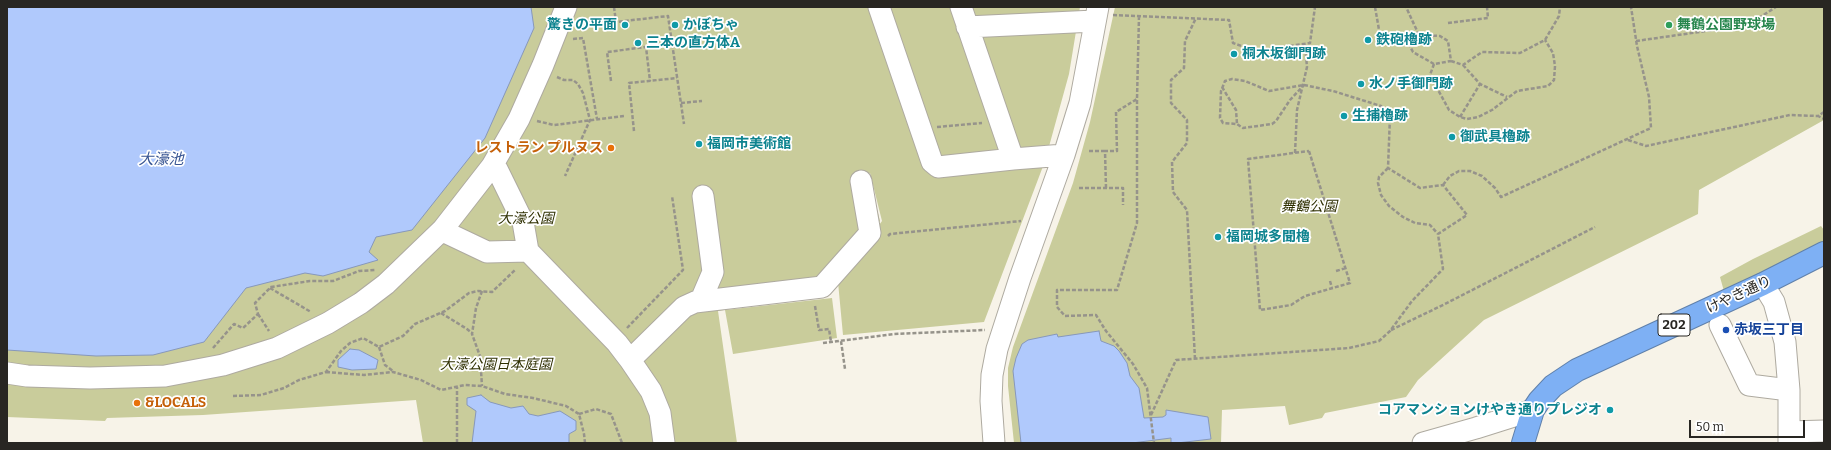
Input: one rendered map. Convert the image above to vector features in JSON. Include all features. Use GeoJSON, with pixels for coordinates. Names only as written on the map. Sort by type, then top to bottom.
{"type":"FeatureCollection","features":[{"type":"Feature","properties":{"kind":"highway","name":"けやき通り"},"geometry":{"type":"LineString","coordinates":[[1533,410],[1553,386],[1577,370],[1763,284],[1824,253]]}},
{"type":"Feature","properties":{"kind":"highway","name":"202"},"geometry":{"type":"LineString","coordinates":[[1523,443],[1533,410]]}},
{"type":"Feature","properties":{"kind":"street"},"geometry":{"type":"LineString","coordinates":[[7,373],[27,376],[90,378],[165,376],[223,365],[277,348],[328,323],[361,303],[386,284],[443,229],[492,166],[519,119],[566,7]]}},
{"type":"Feature","properties":{"kind":"street"},"geometry":{"type":"LineString","coordinates":[[879,7],[932,162],[938,167],[1064,155]]}},
{"type":"Feature","properties":{"kind":"street"},"geometry":{"type":"LineString","coordinates":[[961,7],[1013,159]]}},
{"type":"Feature","properties":{"kind":"street"},"geometry":{"type":"LineString","coordinates":[[967,27],[1097,14],[1080,103],[1064,155],[1020,278],[997,349],[992,375],[991,400],[994,443]]}},
{"type":"Feature","properties":{"kind":"street"},"geometry":{"type":"LineString","coordinates":[[498,169],[523,222],[528,251],[618,343],[650,391],[660,413],[664,443]]}},
{"type":"Feature","properties":{"kind":"street"},"geometry":{"type":"LineString","coordinates":[[630,360],[684,307],[701,300],[822,287],[870,233],[861,181]]}},
{"type":"Feature","properties":{"kind":"street"},"geometry":{"type":"LineString","coordinates":[[701,300],[713,272],[703,196]]}},
{"type":"Feature","properties":{"kind":"street"},"geometry":{"type":"LineString","coordinates":[[447,233],[487,252],[528,251]]}},
{"type":"Feature","properties":{"kind":"street"},"geometry":{"type":"LineString","coordinates":[[1763,284],[1774,302],[1785,342],[1789,390],[1789,437],[1824,431]]}},
{"type":"Feature","properties":{"kind":"street"},"geometry":{"type":"LineString","coordinates":[[1720,325],[1749,385],[1789,390]]}},
{"type":"Feature","properties":{"kind":"street"},"geometry":{"type":"LineString","coordinates":[[1423,443],[1533,410]]}},
{"type":"Feature","properties":{"kind":"path"},"geometry":{"type":"LineString","coordinates":[[614,7],[616,22],[668,16],[684,124]]}},
{"type":"Feature","properties":{"kind":"path"},"geometry":{"type":"LineString","coordinates":[[1097,14],[1229,20],[1233,43],[1256,51],[1305,45],[1310,43],[1315,7]]}},
{"type":"Feature","properties":{"kind":"path"},"geometry":{"type":"LineString","coordinates":[[1375,7],[1381,40],[1405,38],[1414,52],[1434,64],[1451,60],[1464,65],[1480,84],[1508,98]]}},
{"type":"Feature","properties":{"kind":"path"},"geometry":{"type":"LineString","coordinates":[[1406,7],[1419,35],[1440,36],[1448,41],[1451,60]]}},
{"type":"Feature","properties":{"kind":"path"},"geometry":{"type":"LineString","coordinates":[[1448,23],[1488,18],[1487,7]]}},
{"type":"Feature","properties":{"kind":"path"},"geometry":{"type":"LineString","coordinates":[[1464,65],[1482,52],[1520,53],[1546,40],[1559,16],[1560,7]]}},
{"type":"Feature","properties":{"kind":"path"},"geometry":{"type":"LineString","coordinates":[[1388,168],[1420,188],[1443,185],[1450,176],[1459,171],[1470,171],[1482,176],[1495,188],[1501,197],[1652,128],[1649,98],[1636,41],[1631,7]]}},
{"type":"Feature","properties":{"kind":"path"},"geometry":{"type":"LineString","coordinates":[[1636,41],[1748,25],[1776,7]]}},
{"type":"Feature","properties":{"kind":"path"},"geometry":{"type":"LineString","coordinates":[[1139,16],[1137,223],[1117,290],[1057,290],[1057,307],[1065,316],[1096,315],[1133,364],[1147,388],[1154,443]]}},
{"type":"Feature","properties":{"kind":"path"},"geometry":{"type":"LineString","coordinates":[[1195,359],[1187,210],[1173,192],[1172,162],[1187,143],[1187,120],[1171,103],[1171,80],[1184,68],[1185,41],[1196,18]]}},
{"type":"Feature","properties":{"kind":"path"},"geometry":{"type":"LineString","coordinates":[[571,39],[583,38],[597,119]]}},
{"type":"Feature","properties":{"kind":"path"},"geometry":{"type":"LineString","coordinates":[[1434,64],[1430,75],[1449,110],[1460,117],[1467,119],[1478,118],[1492,110],[1517,91],[1548,86],[1554,80],[1553,53],[1546,40]]}},
{"type":"Feature","properties":{"kind":"path"},"geometry":{"type":"LineString","coordinates":[[1295,153],[1297,110],[1307,67],[1305,45]]}},
{"type":"Feature","properties":{"kind":"path"},"geometry":{"type":"LineString","coordinates":[[611,81],[607,52],[646,47],[650,81]]}},
{"type":"Feature","properties":{"kind":"path"},"geometry":{"type":"LineString","coordinates":[[557,76],[564,80],[573,80],[578,84],[583,93],[590,120],[565,176]]}},
{"type":"Feature","properties":{"kind":"path"},"geometry":{"type":"LineString","coordinates":[[634,131],[629,83],[677,78]]}},
{"type":"Feature","properties":{"kind":"path"},"geometry":{"type":"LineString","coordinates":[[1151,415],[1176,360],[1349,348],[1379,341],[1390,330],[1412,301],[1443,269],[1438,234],[1430,225],[1415,223],[1403,218],[1389,206],[1381,195],[1378,183],[1379,178],[1388,168],[1390,116],[1382,106],[1333,90],[1304,85],[1269,90],[1245,80],[1232,79],[1225,81],[1220,90],[1220,118],[1223,123],[1237,124],[1243,128],[1272,124],[1290,100],[1304,85]]}},
{"type":"Feature","properties":{"kind":"path"},"geometry":{"type":"LineString","coordinates":[[1460,117],[1480,84]]}},
{"type":"Feature","properties":{"kind":"path"},"geometry":{"type":"LineString","coordinates":[[1222,87],[1236,110],[1237,124]]}},
{"type":"Feature","properties":{"kind":"path"},"geometry":{"type":"LineString","coordinates":[[1089,151],[1117,151],[1116,112],[1137,99]]}},
{"type":"Feature","properties":{"kind":"path"},"geometry":{"type":"LineString","coordinates":[[681,103],[702,100]]}},
{"type":"Feature","properties":{"kind":"path"},"geometry":{"type":"LineString","coordinates":[[1818,116],[1824,112]]}},
{"type":"Feature","properties":{"kind":"path"},"geometry":{"type":"LineString","coordinates":[[1627,140],[1646,146],[1790,115],[1818,116],[1824,119]]}},
{"type":"Feature","properties":{"kind":"path"},"geometry":{"type":"LineString","coordinates":[[536,120],[554,125],[624,116]]}},
{"type":"Feature","properties":{"kind":"path"},"geometry":{"type":"LineString","coordinates":[[921,128],[1000,122]]}},
{"type":"Feature","properties":{"kind":"path"},"geometry":{"type":"LineString","coordinates":[[1105,151],[1106,188]]}},
{"type":"Feature","properties":{"kind":"path"},"geometry":{"type":"LineString","coordinates":[[1309,151],[1346,268],[1350,283],[1305,296],[1291,305],[1260,310],[1248,159],[1309,151]]}},
{"type":"Feature","properties":{"kind":"path"},"geometry":{"type":"LineString","coordinates":[[1438,234],[1467,215],[1443,185]]}},
{"type":"Feature","properties":{"kind":"path"},"geometry":{"type":"LineString","coordinates":[[1079,188],[1123,188],[1123,205]]}},
{"type":"Feature","properties":{"kind":"path"},"geometry":{"type":"LineString","coordinates":[[625,330],[683,270],[672,196]]}},
{"type":"Feature","properties":{"kind":"path"},"geometry":{"type":"LineString","coordinates":[[885,239],[890,234],[1026,221]]}},
{"type":"Feature","properties":{"kind":"path"},"geometry":{"type":"LineString","coordinates":[[1390,330],[1445,304],[1595,227]]}},
{"type":"Feature","properties":{"kind":"path"},"geometry":{"type":"LineString","coordinates":[[1336,271],[1346,268]]}},
{"type":"Feature","properties":{"kind":"path"},"geometry":{"type":"LineString","coordinates":[[273,330],[268,331],[258,314],[255,303],[270,288],[310,281],[333,281],[359,271],[375,270],[371,274]]}},
{"type":"Feature","properties":{"kind":"path"},"geometry":{"type":"LineString","coordinates":[[379,347],[403,336],[415,324],[441,313],[468,293],[482,291],[492,292],[515,270]]}},
{"type":"Feature","properties":{"kind":"path"},"geometry":{"type":"LineString","coordinates":[[1330,280],[1332,288]]}},
{"type":"Feature","properties":{"kind":"path"},"geometry":{"type":"LineString","coordinates":[[822,287],[822,296],[814,297],[819,330],[829,329],[831,342]]}},
{"type":"Feature","properties":{"kind":"path"},"geometry":{"type":"LineString","coordinates":[[270,288],[312,312],[306,315]]}},
{"type":"Feature","properties":{"kind":"path"},"geometry":{"type":"LineString","coordinates":[[472,334],[476,308],[482,291]]}},
{"type":"Feature","properties":{"kind":"path"},"geometry":{"type":"LineString","coordinates":[[441,313],[468,329],[472,334],[480,356],[482,386]]}},
{"type":"Feature","properties":{"kind":"path"},"geometry":{"type":"LineString","coordinates":[[216,349],[211,350],[234,324],[242,328],[258,314]]}},
{"type":"Feature","properties":{"kind":"path"},"geometry":{"type":"LineString","coordinates":[[823,343],[894,334],[986,330]]}},
{"type":"Feature","properties":{"kind":"path"},"geometry":{"type":"LineString","coordinates":[[326,372],[341,351],[350,343],[363,338],[379,347],[386,365],[393,372]]}},
{"type":"Feature","properties":{"kind":"path"},"geometry":{"type":"LineString","coordinates":[[841,341],[845,369]]}},
{"type":"Feature","properties":{"kind":"path"},"geometry":{"type":"LineString","coordinates":[[233,396],[261,395],[284,388],[299,380],[326,372],[364,375],[393,372],[421,380],[441,390],[457,387],[482,386],[505,394],[533,398],[566,406],[579,414],[585,443]]}},
{"type":"Feature","properties":{"kind":"path"},"geometry":{"type":"LineString","coordinates":[[457,387],[457,443]]}},
{"type":"Feature","properties":{"kind":"path"},"geometry":{"type":"LineString","coordinates":[[579,414],[596,409],[611,414],[622,443]]}},
{"type":"Feature","properties":{"kind":"green space","name":"大濠公園"},"geometry":{"type":"Polygon","coordinates":[[[7,7],[1080,7],[1069,74],[1045,161],[984,322],[843,335],[838,282],[882,221],[870,173],[868,173],[880,221],[828,293],[718,311],[737,443],[423,443],[416,400],[203,415],[107,418],[105,421],[7,417],[7,7]]]}},
{"type":"Feature","properties":{"kind":"green space","name":"舞鶴公園"},"geometry":{"type":"Polygon","coordinates":[[[1115,7],[1824,7],[1824,120],[1699,190],[1698,214],[1484,320],[1418,380],[1406,397],[1325,413],[1322,418],[1289,425],[1285,406],[1222,410],[1221,443],[1014,443],[1008,386],[1008,368],[1013,347],[1073,183],[1090,122],[1115,7]]]}},
{"type":"Feature","properties":{"kind":"green space"},"geometry":{"type":"Polygon","coordinates":[[[1821,226],[1824,230],[1824,248],[1725,295],[1720,277],[1821,226]]]}},
{"type":"Feature","properties":{"kind":"green space"},"geometry":{"type":"Polygon","coordinates":[[[832,298],[837,338],[733,354],[725,310],[832,298]]]}},
{"type":"Feature","properties":{"kind":"water","name":"大濠池"},"geometry":{"type":"Polygon","coordinates":[[[7,7],[531,7],[534,28],[485,138],[412,230],[376,237],[369,252],[378,260],[323,276],[305,273],[246,288],[204,342],[153,355],[96,356],[7,350],[7,7]]]}},
{"type":"Feature","properties":{"kind":"water"},"geometry":{"type":"Polygon","coordinates":[[[1099,331],[1101,341],[1114,346],[1127,363],[1130,376],[1139,388],[1144,418],[1163,417],[1166,415],[1166,410],[1208,417],[1211,439],[1177,443],[1171,443],[1171,438],[1132,443],[1021,443],[1013,371],[1016,358],[1022,344],[1028,340],[1057,334],[1058,337],[1099,331]]]}},
{"type":"Feature","properties":{"kind":"water"},"geometry":{"type":"Polygon","coordinates":[[[350,349],[359,350],[378,360],[376,369],[352,370],[338,367],[338,360],[350,349]]]}},
{"type":"Feature","properties":{"kind":"water"},"geometry":{"type":"Polygon","coordinates":[[[481,395],[490,402],[511,408],[523,406],[529,414],[538,416],[560,411],[576,421],[576,430],[569,434],[569,443],[472,443],[476,411],[467,405],[467,398],[481,395]]]}},
{"type":"Feature","properties":{"kind":"place","name":"驚きの平面"},"geometry":{"type":"Point","coordinates":[625,25]}},
{"type":"Feature","properties":{"kind":"place","name":"かぼちゃ"},"geometry":{"type":"Point","coordinates":[675,25]}},
{"type":"Feature","properties":{"kind":"place","name":"舞鶴公園野球場"},"geometry":{"type":"Point","coordinates":[1669,25]}},
{"type":"Feature","properties":{"kind":"place","name":"鉄砲櫓跡"},"geometry":{"type":"Point","coordinates":[1368,40]}},
{"type":"Feature","properties":{"kind":"place","name":"三本の直方体A"},"geometry":{"type":"Point","coordinates":[638,43]}},
{"type":"Feature","properties":{"kind":"place","name":"桐木坂御門跡"},"geometry":{"type":"Point","coordinates":[1234,54]}},
{"type":"Feature","properties":{"kind":"place","name":"水ノ手御門跡"},"geometry":{"type":"Point","coordinates":[1361,84]}},
{"type":"Feature","properties":{"kind":"place","name":"生捕櫓跡"},"geometry":{"type":"Point","coordinates":[1344,116]}},
{"type":"Feature","properties":{"kind":"place","name":"御武具櫓跡"},"geometry":{"type":"Point","coordinates":[1452,137]}},
{"type":"Feature","properties":{"kind":"place","name":"福岡市美術館"},"geometry":{"type":"Point","coordinates":[699,144]}},
{"type":"Feature","properties":{"kind":"place","name":"レストラン プルヌス"},"geometry":{"type":"Point","coordinates":[611,148]}},
{"type":"Feature","properties":{"kind":"place","name":"福岡城多聞櫓"},"geometry":{"type":"Point","coordinates":[1218,237]}},
{"type":"Feature","properties":{"kind":"place","name":"赤坂三丁目"},"geometry":{"type":"Point","coordinates":[1726,330]}},
{"type":"Feature","properties":{"kind":"place","name":"&LOCALS"},"geometry":{"type":"Point","coordinates":[137,403]}},
{"type":"Feature","properties":{"kind":"place","name":"コアマンションけやき通りプレジオ"},"geometry":{"type":"Point","coordinates":[1610,410]}},
{"type":"Feature","properties":{"kind":"park label","name":"大濠公園日本庭園"},"geometry":{"type":"Point","coordinates":[496,365]}}]}
